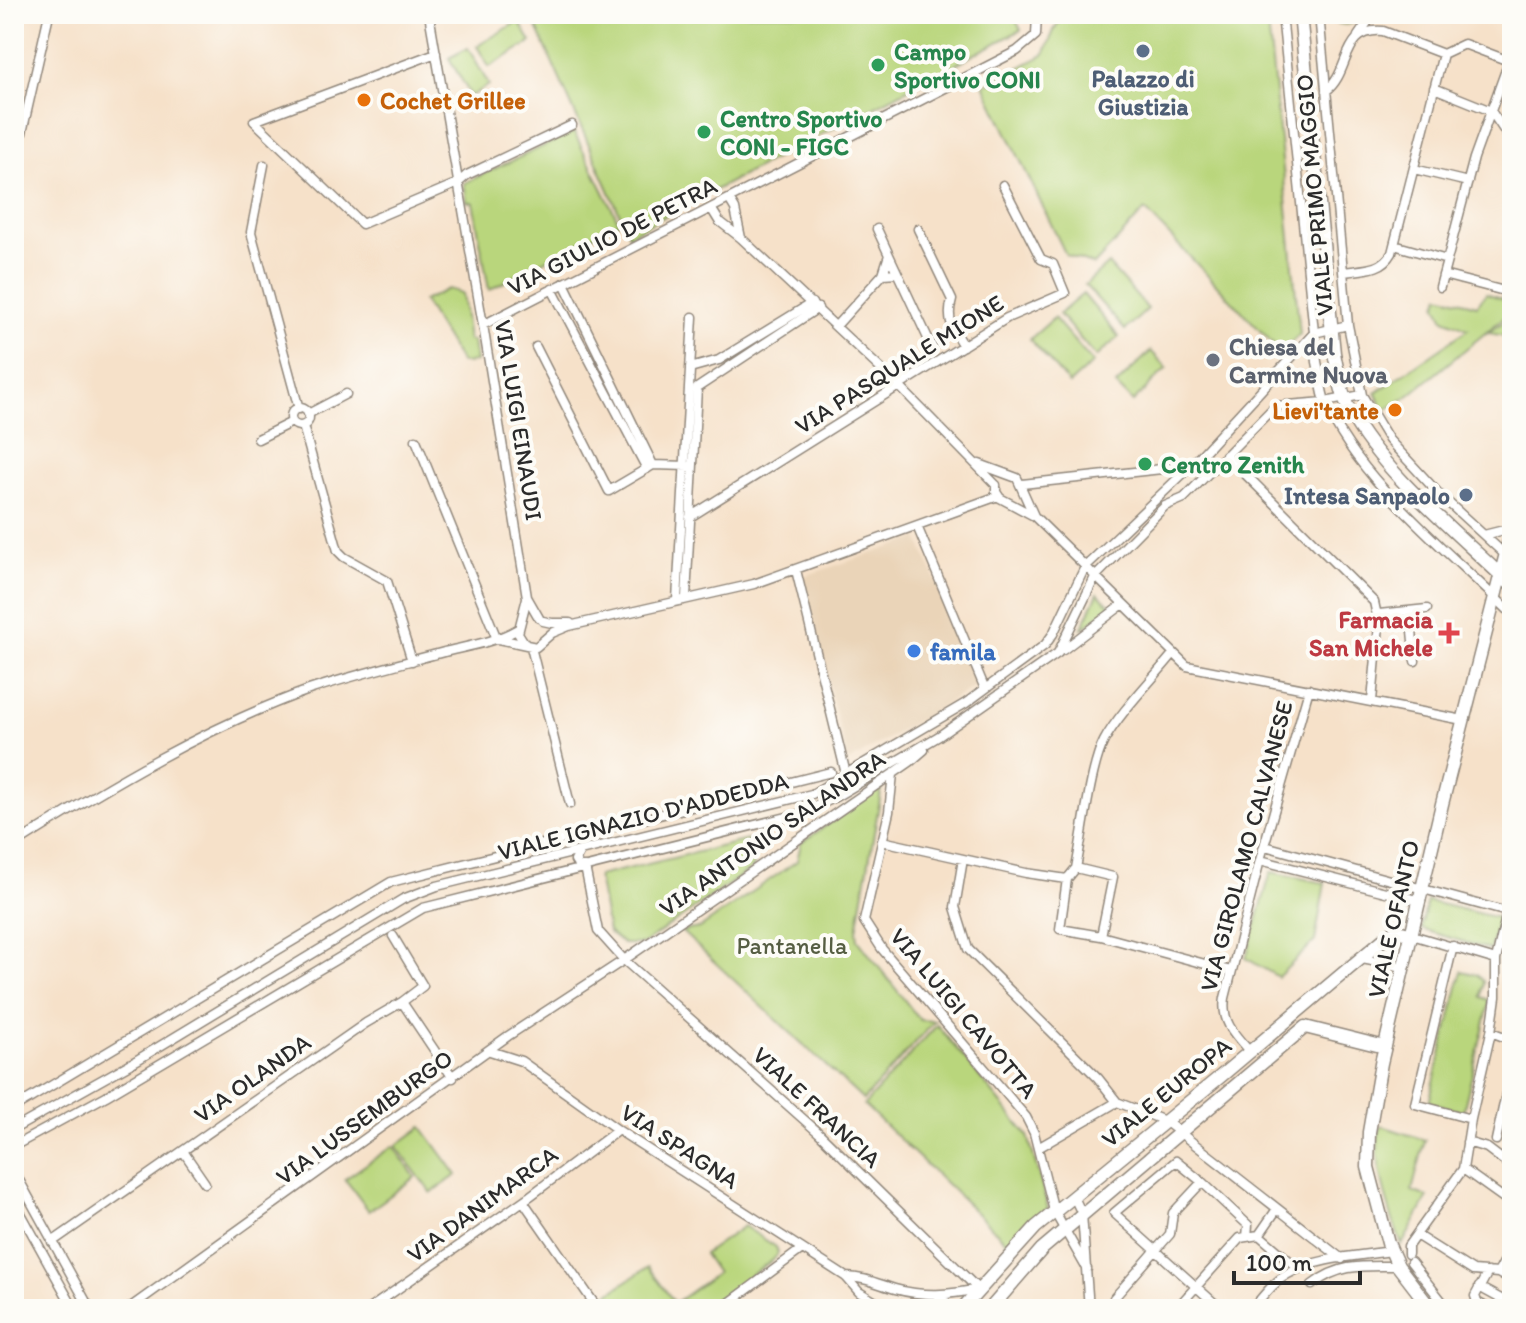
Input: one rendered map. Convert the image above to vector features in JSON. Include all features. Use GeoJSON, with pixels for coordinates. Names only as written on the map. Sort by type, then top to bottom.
{"type":"FeatureCollection","features":[{"type":"Feature","properties":{"kind":"street"},"geometry":{"type":"LineString","coordinates":[[14,168],[49,14]]}},
{"type":"Feature","properties":{"kind":"street","name":"VIA LUIGI EINAUDI"},"geometry":{"type":"LineString","coordinates":[[429,14],[527,597],[541,619]]}},
{"type":"Feature","properties":{"kind":"street","name":"VIA GIULIO DE PETRA"},"geometry":{"type":"LineString","coordinates":[[483,325],[1017,51],[1036,35],[1037,14]]}},
{"type":"Feature","properties":{"kind":"street","name":"VIALE PRIMO MAGGIO"},"geometry":{"type":"LineString","coordinates":[[1282,14],[1314,333],[1325,402],[1351,451],[1413,518],[1512,614]]}},
{"type":"Feature","properties":{"kind":"street","name":"VIALE PRIMO MAGGIO"},"geometry":{"type":"LineString","coordinates":[[1300,14],[1332,329],[1338,376],[1345,398],[1369,441],[1427,504],[1512,586]]}},
{"type":"Feature","properties":{"kind":"street","name":"VIALE PRIMO MAGGIO"},"geometry":{"type":"LineString","coordinates":[[1319,14],[1348,325],[1362,395],[1389,440],[1440,495],[1509,558]]}},
{"type":"Feature","properties":{"kind":"street"},"geometry":{"type":"LineString","coordinates":[[1326,91],[1337,80],[1354,42],[1373,14]]}},
{"type":"Feature","properties":{"kind":"street"},"geometry":{"type":"LineString","coordinates":[[1354,42],[1373,30],[1443,54],[1464,44],[1510,57],[1508,72],[1491,111],[1468,182],[1440,287]]}},
{"type":"Feature","properties":{"kind":"street"},"geometry":{"type":"LineString","coordinates":[[436,53],[254,121],[362,224],[458,183],[467,175],[572,125]]}},
{"type":"Feature","properties":{"kind":"street"},"geometry":{"type":"LineString","coordinates":[[1343,272],[1387,263],[1443,54]]}},
{"type":"Feature","properties":{"kind":"street"},"geometry":{"type":"LineString","coordinates":[[1434,88],[1491,111],[1512,142]]}},
{"type":"Feature","properties":{"kind":"street"},"geometry":{"type":"LineString","coordinates":[[264,165],[251,232],[299,409],[308,414]]}},
{"type":"Feature","properties":{"kind":"street"},"geometry":{"type":"LineString","coordinates":[[1414,169],[1468,182]]}},
{"type":"Feature","properties":{"kind":"street","name":"VIA PASQUALE MIONE"},"geometry":{"type":"LineString","coordinates":[[690,517],[1007,318],[1065,293],[1053,264],[1041,259],[1003,185]]}},
{"type":"Feature","properties":{"kind":"street"},"geometry":{"type":"LineString","coordinates":[[729,199],[735,209],[741,238]]}},
{"type":"Feature","properties":{"kind":"street"},"geometry":{"type":"LineString","coordinates":[[711,208],[719,221],[899,386],[996,485],[998,496],[1034,516],[1187,666],[1463,720]]}},
{"type":"Feature","properties":{"kind":"street"},"geometry":{"type":"LineString","coordinates":[[877,229],[933,349]]}},
{"type":"Feature","properties":{"kind":"street"},"geometry":{"type":"LineString","coordinates":[[918,229],[952,300],[949,311],[951,327],[963,346]]}},
{"type":"Feature","properties":{"kind":"street"},"geometry":{"type":"LineString","coordinates":[[1394,245],[1447,260]]}},
{"type":"Feature","properties":{"kind":"street"},"geometry":{"type":"LineString","coordinates":[[836,326],[883,274],[889,255]]}},
{"type":"Feature","properties":{"kind":"street"},"geometry":{"type":"LineString","coordinates":[[883,274],[897,273]]}},
{"type":"Feature","properties":{"kind":"street"},"geometry":{"type":"LineString","coordinates":[[1443,275],[1512,293]]}},
{"type":"Feature","properties":{"kind":"street"},"geometry":{"type":"LineString","coordinates":[[564,283],[650,467]]}},
{"type":"Feature","properties":{"kind":"street"},"geometry":{"type":"LineString","coordinates":[[552,289],[650,467]]}},
{"type":"Feature","properties":{"kind":"street"},"geometry":{"type":"LineString","coordinates":[[690,368],[719,360],[815,306]]}},
{"type":"Feature","properties":{"kind":"street"},"geometry":{"type":"LineString","coordinates":[[681,599],[690,517],[697,388],[815,306]]}},
{"type":"Feature","properties":{"kind":"street"},"geometry":{"type":"LineString","coordinates":[[681,599],[683,466],[693,317]]}},
{"type":"Feature","properties":{"kind":"street"},"geometry":{"type":"LineString","coordinates":[[1314,333],[1348,325]]}},
{"type":"Feature","properties":{"kind":"street","name":"VIALE IGNAZIO D'ADDEDDA"},"geometry":{"type":"LineString","coordinates":[[14,1129],[83,1092],[417,893],[803,797],[966,703],[1050,638],[1085,567],[1191,466],[1314,333]]}},
{"type":"Feature","properties":{"kind":"street"},"geometry":{"type":"LineString","coordinates":[[536,347],[609,491],[650,467],[693,467]]}},
{"type":"Feature","properties":{"kind":"street"},"geometry":{"type":"LineString","coordinates":[[308,414],[346,394]]}},
{"type":"Feature","properties":{"kind":"street","name":"VIALE IGNAZIO D'ADDEDDA"},"geometry":{"type":"LineString","coordinates":[[14,1146],[89,1106],[423,908],[799,814],[832,799],[939,736],[1058,653],[1095,577],[1165,506],[1184,498],[1275,406],[1362,395]]}},
{"type":"Feature","properties":{"kind":"street"},"geometry":{"type":"LineString","coordinates":[[292,422],[292,414],[299,409]]}},
{"type":"Feature","properties":{"kind":"street"},"geometry":{"type":"LineString","coordinates":[[303,426],[307,423],[308,414]]}},
{"type":"Feature","properties":{"kind":"street"},"geometry":{"type":"LineString","coordinates":[[258,439],[292,422],[303,426]]}},
{"type":"Feature","properties":{"kind":"street"},"geometry":{"type":"LineString","coordinates":[[303,426],[338,551],[387,581],[412,661]]}},
{"type":"Feature","properties":{"kind":"street"},"geometry":{"type":"LineString","coordinates":[[416,440],[497,639]]}},
{"type":"Feature","properties":{"kind":"street"},"geometry":{"type":"LineString","coordinates":[[1226,455],[1367,593],[1379,614],[1372,701]]}},
{"type":"Feature","properties":{"kind":"street"},"geometry":{"type":"LineString","coordinates":[[973,461],[1017,478],[1034,516]]}},
{"type":"Feature","properties":{"kind":"street"},"geometry":{"type":"LineString","coordinates":[[1022,488],[1191,466]]}},
{"type":"Feature","properties":{"kind":"street"},"geometry":{"type":"LineString","coordinates":[[996,485],[1002,477],[1009,475]]}},
{"type":"Feature","properties":{"kind":"street"},"geometry":{"type":"LineString","coordinates":[[1008,502],[1017,499],[1022,488]]}},
{"type":"Feature","properties":{"kind":"street"},"geometry":{"type":"LineString","coordinates":[[497,639],[528,646],[540,645],[558,630],[583,622],[754,584],[998,496]]}},
{"type":"Feature","properties":{"kind":"street"},"geometry":{"type":"LineString","coordinates":[[1413,518],[1427,504]]}},
{"type":"Feature","properties":{"kind":"street"},"geometry":{"type":"LineString","coordinates":[[917,526],[985,689]]}},
{"type":"Feature","properties":{"kind":"street"},"geometry":{"type":"LineString","coordinates":[[1484,535],[1512,529]]}},
{"type":"Feature","properties":{"kind":"street","name":"VIALE OFANTO"},"geometry":{"type":"LineString","coordinates":[[1431,1309],[1398,1266],[1392,1251],[1368,1167],[1369,1132],[1385,1047],[1463,720],[1501,575],[1509,558],[1512,529]]}},
{"type":"Feature","properties":{"kind":"street"},"geometry":{"type":"LineString","coordinates":[[796,570],[846,774]]}},
{"type":"Feature","properties":{"kind":"street","name":"VIA LUIGI EINAUDI"},"geometry":{"type":"LineString","coordinates":[[519,627],[527,597]]}},
{"type":"Feature","properties":{"kind":"street"},"geometry":{"type":"LineString","coordinates":[[1058,653],[1122,605]]}},
{"type":"Feature","properties":{"kind":"street"},"geometry":{"type":"LineString","coordinates":[[1379,614],[1427,609]]}},
{"type":"Feature","properties":{"kind":"street"},"geometry":{"type":"LineString","coordinates":[[1410,611],[1415,661]]}},
{"type":"Feature","properties":{"kind":"street"},"geometry":{"type":"LineString","coordinates":[[14,845],[189,743],[306,691],[497,639],[531,617],[552,623],[583,622]]}},
{"type":"Feature","properties":{"kind":"street"},"geometry":{"type":"LineString","coordinates":[[541,619],[548,629],[546,640]]}},
{"type":"Feature","properties":{"kind":"street"},"geometry":{"type":"LineString","coordinates":[[519,627],[519,638],[528,646],[570,804]]}},
{"type":"Feature","properties":{"kind":"street"},"geometry":{"type":"LineString","coordinates":[[1173,654],[1104,742],[1097,761],[1076,868],[1067,879],[1060,929],[1101,936],[1231,971]]}},
{"type":"Feature","properties":{"kind":"street","name":"VIA GIROLAMO CALVANESE"},"geometry":{"type":"LineString","coordinates":[[1250,1052],[1228,1028],[1223,1010],[1260,860],[1309,689]]}},
{"type":"Feature","properties":{"kind":"street","name":"VIA ANTONIO SALANDRA"},"geometry":{"type":"LineString","coordinates":[[624,960],[893,774],[939,736]]}},
{"type":"Feature","properties":{"kind":"street","name":"VIALE IGNAZIO D'ADDEDDA"},"geometry":{"type":"LineString","coordinates":[[14,1108],[391,882],[831,772]]}},
{"type":"Feature","properties":{"kind":"street","name":"VIA LUIGI CAVOTTA"},"geometry":{"type":"LineString","coordinates":[[893,774],[889,812],[864,921],[871,936],[1026,1117],[1038,1148],[1054,1211],[1087,1269]]}},
{"type":"Feature","properties":{"kind":"street"},"geometry":{"type":"LineString","coordinates":[[882,841],[1067,879]]}},
{"type":"Feature","properties":{"kind":"street"},"geometry":{"type":"LineString","coordinates":[[1265,846],[1422,895]]}},
{"type":"Feature","properties":{"kind":"street","name":"VIALE FRANCIA"},"geometry":{"type":"LineString","coordinates":[[581,852],[575,861],[578,866],[585,867],[598,931],[624,960],[819,1133],[978,1289]]}},
{"type":"Feature","properties":{"kind":"street"},"geometry":{"type":"LineString","coordinates":[[963,859],[955,907],[968,949],[1098,1078],[1117,1102],[1165,1121],[1342,1259]]}},
{"type":"Feature","properties":{"kind":"street"},"geometry":{"type":"LineString","coordinates":[[1260,860],[1510,913]]}},
{"type":"Feature","properties":{"kind":"street"},"geometry":{"type":"LineString","coordinates":[[1076,868],[1113,877],[1101,936]]}},
{"type":"Feature","properties":{"kind":"street"},"geometry":{"type":"LineString","coordinates":[[1448,1309],[1409,1258],[1408,1246],[1463,1169],[1491,1032],[1496,997],[1496,960],[1510,913],[1512,891]]}},
{"type":"Feature","properties":{"kind":"street","name":"VIALE EUROPA"},"geometry":{"type":"LineString","coordinates":[[962,1309],[1054,1211],[1391,933],[1398,931],[1412,935]]}},
{"type":"Feature","properties":{"kind":"street"},"geometry":{"type":"LineString","coordinates":[[1412,935],[1496,960]]}},
{"type":"Feature","properties":{"kind":"street"},"geometry":{"type":"LineString","coordinates":[[393,936],[423,986],[402,1002],[453,1078]]}},
{"type":"Feature","properties":{"kind":"street"},"geometry":{"type":"LineString","coordinates":[[1453,946],[1415,1104],[1471,1119]]}},
{"type":"Feature","properties":{"kind":"street"},"geometry":{"type":"LineString","coordinates":[[315,951],[323,965]]}},
{"type":"Feature","properties":{"kind":"street"},"geometry":{"type":"LineString","coordinates":[[1362,959],[1404,967]]}},
{"type":"Feature","properties":{"kind":"street","name":"VIA LUSSEMBURGO"},"geometry":{"type":"LineString","coordinates":[[128,1309],[508,1036],[624,960]]}},
{"type":"Feature","properties":{"kind":"street","name":"VIA OLANDA"},"geometry":{"type":"LineString","coordinates":[[52,1242],[366,1023],[402,1002]]}},
{"type":"Feature","properties":{"kind":"street"},"geometry":{"type":"LineString","coordinates":[[1294,1015],[1305,1027],[1385,1047]]}},
{"type":"Feature","properties":{"kind":"street","name":"VIALE EUROPA"},"geometry":{"type":"LineString","coordinates":[[990,1309],[1042,1249],[1063,1230],[1305,1027]]}},
{"type":"Feature","properties":{"kind":"street"},"geometry":{"type":"LineString","coordinates":[[1491,1032],[1512,1040]]}},
{"type":"Feature","properties":{"kind":"street"},"geometry":{"type":"LineString","coordinates":[[167,1041],[175,1055]]}},
{"type":"Feature","properties":{"kind":"street","name":"VIA SPAGNA"},"geometry":{"type":"LineString","coordinates":[[490,1051],[521,1061],[618,1130],[846,1277],[859,1292],[887,1309]]}},
{"type":"Feature","properties":{"kind":"street"},"geometry":{"type":"LineString","coordinates":[[1496,1140],[1506,1094],[1512,1092]]}},
{"type":"Feature","properties":{"kind":"street"},"geometry":{"type":"LineString","coordinates":[[1038,1148],[1117,1102]]}},
{"type":"Feature","properties":{"kind":"street","name":"VIA DANIMARCA"},"geometry":{"type":"LineString","coordinates":[[369,1309],[618,1130]]}},
{"type":"Feature","properties":{"kind":"street"},"geometry":{"type":"LineString","coordinates":[[1467,1142],[1487,1148],[1512,1167]]}},
{"type":"Feature","properties":{"kind":"street"},"geometry":{"type":"LineString","coordinates":[[183,1151],[205,1183]]}},
{"type":"Feature","properties":{"kind":"street"},"geometry":{"type":"LineString","coordinates":[[1221,1309],[1114,1213],[1176,1161],[1248,1225],[1247,1237]]}},
{"type":"Feature","properties":{"kind":"street"},"geometry":{"type":"LineString","coordinates":[[1463,1169],[1512,1204]]}},
{"type":"Feature","properties":{"kind":"street"},"geometry":{"type":"LineString","coordinates":[[14,1171],[90,1309]]}},
{"type":"Feature","properties":{"kind":"street"},"geometry":{"type":"LineString","coordinates":[[1126,1309],[1114,1298],[1170,1234],[1173,1213],[1202,1182]]}},
{"type":"Feature","properties":{"kind":"street"},"geometry":{"type":"LineString","coordinates":[[1074,1197],[1082,1214],[1089,1309]]}},
{"type":"Feature","properties":{"kind":"street"},"geometry":{"type":"LineString","coordinates":[[14,1201],[74,1309]]}},
{"type":"Feature","properties":{"kind":"street"},"geometry":{"type":"LineString","coordinates":[[523,1201],[598,1309]]}},
{"type":"Feature","properties":{"kind":"street"},"geometry":{"type":"LineString","coordinates":[[1176,1309],[1240,1238],[1259,1235],[1277,1209]]}},
{"type":"Feature","properties":{"kind":"street"},"geometry":{"type":"LineString","coordinates":[[1259,1235],[1299,1269]]}},
{"type":"Feature","properties":{"kind":"street"},"geometry":{"type":"LineString","coordinates":[[1416,1235],[1473,1271],[1493,1272],[1512,1281]]}},
{"type":"Feature","properties":{"kind":"street"},"geometry":{"type":"LineString","coordinates":[[1490,1309],[1477,1302],[1475,1296],[1512,1247]]}},
{"type":"Feature","properties":{"kind":"street"},"geometry":{"type":"LineString","coordinates":[[721,1309],[802,1249]]}},
{"type":"Feature","properties":{"kind":"street"},"geometry":{"type":"LineString","coordinates":[[1252,1309],[1272,1286],[1299,1269],[1392,1251]]}},
{"type":"Feature","properties":{"kind":"street"},"geometry":{"type":"LineString","coordinates":[[1312,1285],[1328,1273],[1350,1268],[1398,1266]]}},
{"type":"Feature","properties":{"kind":"street","name":"VIA SPAGNA"},"geometry":{"type":"LineString","coordinates":[[846,1277],[862,1277],[895,1289],[922,1294],[948,1295],[978,1289]]}},
{"type":"Feature","properties":{"kind":"street"},"geometry":{"type":"LineString","coordinates":[[1479,1287],[1512,1305]]}},
{"type":"Feature","properties":{"kind":"street"},"geometry":{"type":"LineString","coordinates":[[927,1309],[948,1295]]}},
{"type":"Feature","properties":{"kind":"shaded area"},"geometry":{"type":"Polygon","coordinates":[[[918,538],[979,684],[848,762],[802,577],[918,538]]]}},
{"type":"Feature","properties":{"kind":"green space","name":"Centro Sportivo CONI - FIGC"},"geometry":{"type":"Polygon","coordinates":[[[531,14],[1013,14],[1021,30],[629,235],[531,14]]]}},
{"type":"Feature","properties":{"kind":"green space"},"geometry":{"type":"Polygon","coordinates":[[[1054,14],[1267,14],[1300,334],[1281,352],[1145,210],[1094,265],[1066,255],[984,85],[1044,55],[1062,18],[1054,14]]]}},
{"type":"Feature","properties":{"kind":"green space"},"geometry":{"type":"Polygon","coordinates":[[[1326,14],[1367,14],[1343,25],[1327,19],[1326,14]]]}},
{"type":"Feature","properties":{"kind":"green space"},"geometry":{"type":"Polygon","coordinates":[[[519,21],[531,42],[489,67],[477,46],[519,21]]]}},
{"type":"Feature","properties":{"kind":"green space"},"geometry":{"type":"Polygon","coordinates":[[[468,48],[489,85],[471,96],[449,58],[468,48]]]}},
{"type":"Feature","properties":{"kind":"green space"},"geometry":{"type":"Polygon","coordinates":[[[574,132],[619,222],[489,290],[473,202],[467,202],[464,183],[574,132]]]}},
{"type":"Feature","properties":{"kind":"green space"},"geometry":{"type":"Polygon","coordinates":[[[1108,264],[1148,309],[1125,330],[1085,285],[1108,264]]]}},
{"type":"Feature","properties":{"kind":"green space"},"geometry":{"type":"Polygon","coordinates":[[[448,289],[462,293],[468,341],[473,341],[476,362],[461,363],[423,301],[448,289]]]}},
{"type":"Feature","properties":{"kind":"green space"},"geometry":{"type":"Polygon","coordinates":[[[1486,293],[1512,302],[1512,311],[1406,398],[1383,411],[1376,393],[1468,329],[1444,319],[1437,305],[1440,295],[1477,305],[1486,293]]]}},
{"type":"Feature","properties":{"kind":"green space"},"geometry":{"type":"Polygon","coordinates":[[[1083,294],[1119,337],[1096,357],[1059,314],[1083,294]]]}},
{"type":"Feature","properties":{"kind":"green space"},"geometry":{"type":"Polygon","coordinates":[[[1512,316],[1512,337],[1488,333],[1512,316]]]}},
{"type":"Feature","properties":{"kind":"green space"},"geometry":{"type":"Polygon","coordinates":[[[1054,318],[1093,363],[1069,384],[1030,339],[1054,318]]]}},
{"type":"Feature","properties":{"kind":"green space"},"geometry":{"type":"Polygon","coordinates":[[[1151,351],[1167,368],[1133,402],[1116,385],[1151,351]]]}},
{"type":"Feature","properties":{"kind":"green space"},"geometry":{"type":"Polygon","coordinates":[[[1098,593],[1111,606],[1081,630],[1098,593]]]}},
{"type":"Feature","properties":{"kind":"green space","name":"Pantanella"},"geometry":{"type":"Polygon","coordinates":[[[882,787],[857,930],[858,940],[920,1020],[935,1021],[863,1100],[681,931],[700,928],[797,861],[801,843],[882,787]]]}},
{"type":"Feature","properties":{"kind":"green space"},"geometry":{"type":"Polygon","coordinates":[[[748,840],[754,867],[643,944],[623,944],[608,932],[598,876],[748,840]]]}},
{"type":"Feature","properties":{"kind":"green space"},"geometry":{"type":"Polygon","coordinates":[[[1271,872],[1325,883],[1315,941],[1278,977],[1246,958],[1271,872]]]}},
{"type":"Feature","properties":{"kind":"green space"},"geometry":{"type":"Polygon","coordinates":[[[1427,901],[1498,918],[1490,950],[1421,929],[1427,901]]]}},
{"type":"Feature","properties":{"kind":"green space"},"geometry":{"type":"Polygon","coordinates":[[[1462,971],[1478,975],[1484,982],[1481,997],[1490,1000],[1463,1112],[1429,1102],[1462,971]]]}},
{"type":"Feature","properties":{"kind":"green space"},"geometry":{"type":"Polygon","coordinates":[[[937,1025],[1028,1136],[1048,1208],[1010,1245],[864,1105],[937,1025]]]}},
{"type":"Feature","properties":{"kind":"green space"},"geometry":{"type":"Polygon","coordinates":[[[1382,1126],[1425,1140],[1412,1191],[1428,1197],[1402,1245],[1380,1167],[1378,1136],[1382,1126]]]}},
{"type":"Feature","properties":{"kind":"green space"},"geometry":{"type":"Polygon","coordinates":[[[422,1127],[457,1175],[431,1193],[396,1146],[422,1127]]]}},
{"type":"Feature","properties":{"kind":"green space"},"geometry":{"type":"Polygon","coordinates":[[[393,1146],[415,1177],[369,1211],[345,1179],[393,1146]]]}},
{"type":"Feature","properties":{"kind":"green space"},"geometry":{"type":"Polygon","coordinates":[[[744,1226],[776,1247],[778,1253],[774,1259],[703,1309],[607,1309],[600,1299],[648,1267],[675,1303],[717,1273],[704,1254],[744,1226]]]}},
{"type":"Feature","properties":{"kind":"place","name":"Palazzo di Giustizia"},"geometry":{"type":"Point","coordinates":[1143,51]}},
{"type":"Feature","properties":{"kind":"place","name":"Campo Sportivo CONI"},"geometry":{"type":"Point","coordinates":[878,65]}},
{"type":"Feature","properties":{"kind":"place","name":"Cochet Grillee"},"geometry":{"type":"Point","coordinates":[364,100]}},
{"type":"Feature","properties":{"kind":"place","name":"Centro Sportivo CONI - FIGC"},"geometry":{"type":"Point","coordinates":[704,132]}},
{"type":"Feature","properties":{"kind":"place","name":"Chiesa del Carmine Nuova"},"geometry":{"type":"Point","coordinates":[1213,360]}},
{"type":"Feature","properties":{"kind":"place","name":"Lievi'tante"},"geometry":{"type":"Point","coordinates":[1395,410]}},
{"type":"Feature","properties":{"kind":"place","name":"Centro Zenith"},"geometry":{"type":"Point","coordinates":[1145,464]}},
{"type":"Feature","properties":{"kind":"place","name":"Intesa Sanpaolo"},"geometry":{"type":"Point","coordinates":[1466,495]}},
{"type":"Feature","properties":{"kind":"place","name":"Farmacia San Michele"},"geometry":{"type":"Point","coordinates":[1449,633]}},
{"type":"Feature","properties":{"kind":"place","name":"famila"},"geometry":{"type":"Point","coordinates":[914,651]}}]}
